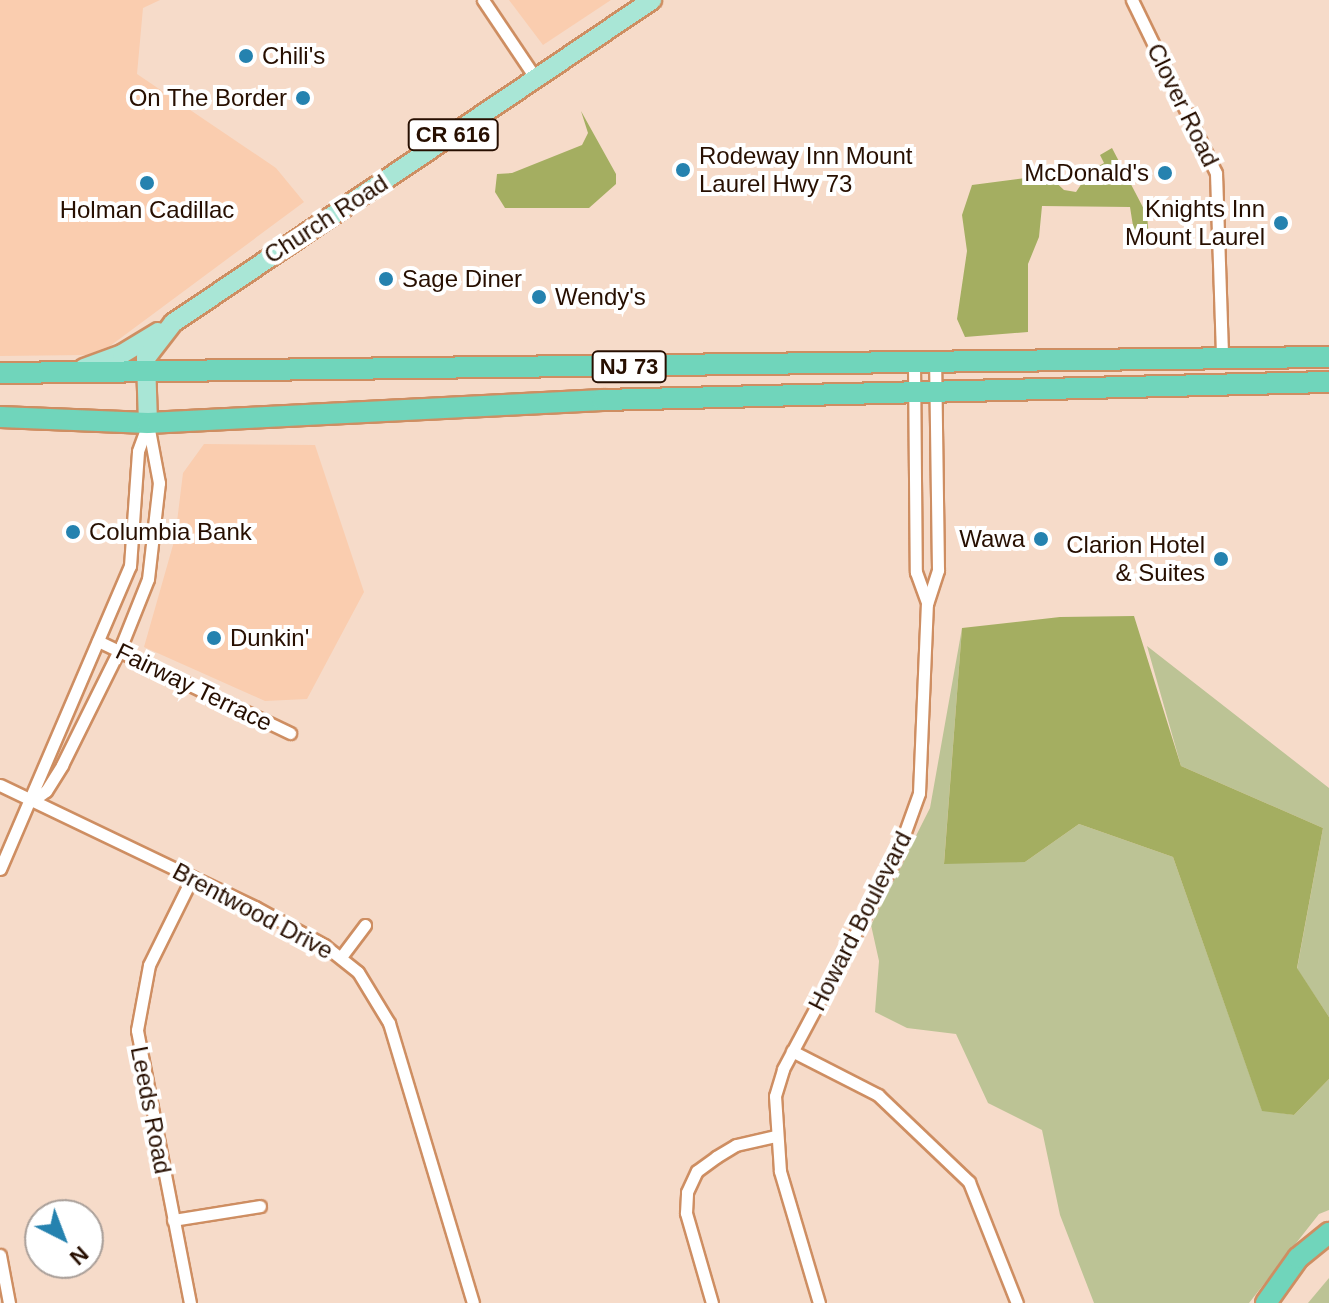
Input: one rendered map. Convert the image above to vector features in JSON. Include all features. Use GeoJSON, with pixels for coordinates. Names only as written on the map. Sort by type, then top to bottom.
{"type":"FeatureCollection","features":[{"type":"Feature","properties":{"kind":"highway","name":"NJ 73"},"geometry":{"type":"LineString","coordinates":[[0,373],[145,375],[1329,357]]}},
{"type":"Feature","properties":{"kind":"highway","name":"NJ 73"},"geometry":{"type":"LineString","coordinates":[[0,417],[148,423],[466,405],[924,390],[1329,382]]}},
{"type":"Feature","properties":{"kind":"highway"},"geometry":{"type":"LineString","coordinates":[[1266,1303],[1298,1258],[1329,1233]]}},
{"type":"Feature","properties":{"kind":"highway"},"geometry":{"type":"LineString","coordinates":[[1280,1303],[1295,1279],[1329,1248]]}},
{"type":"Feature","properties":{"kind":"main road","name":"Church Road"},"geometry":{"type":"LineString","coordinates":[[148,423],[145,375],[149,350],[173,323],[652,0]]}},
{"type":"Feature","properties":{"kind":"main road","name":"CR 616"},"geometry":{"type":"LineString","coordinates":[[47,376],[108,361],[173,323]]}},
{"type":"Feature","properties":{"kind":"street"},"geometry":{"type":"LineString","coordinates":[[483,0],[536,79]]}},
{"type":"Feature","properties":{"kind":"street","name":"Clover Road"},"geometry":{"type":"LineString","coordinates":[[1132,0],[1216,173],[1222,358]]}},
{"type":"Feature","properties":{"kind":"street","name":"Howard Boulevard"},"geometry":{"type":"LineString","coordinates":[[819,1303],[780,1171],[775,1096],[792,1051],[914,813],[923,778],[927,604],[938,570],[924,390],[914,363]]}},
{"type":"Feature","properties":{"kind":"street","name":"Howard Boulevard"},"geometry":{"type":"LineString","coordinates":[[927,604],[916,572],[924,390],[935,363]]}},
{"type":"Feature","properties":{"kind":"street"},"geometry":{"type":"LineString","coordinates":[[0,869],[32,801],[44,759],[130,566],[138,451],[148,423]]}},
{"type":"Feature","properties":{"kind":"street"},"geometry":{"type":"LineString","coordinates":[[32,801],[55,778],[119,651],[148,579],[157,534],[159,472],[148,423]]}},
{"type":"Feature","properties":{"kind":"street","name":"Fairway Terrace"},"geometry":{"type":"LineString","coordinates":[[98,641],[290,733]]}},
{"type":"Feature","properties":{"kind":"street","name":"Brentwood Drive"},"geometry":{"type":"LineString","coordinates":[[0,785],[192,878],[341,957],[372,989],[389,1023],[473,1303]]}},
{"type":"Feature","properties":{"kind":"street","name":"Leeds Road"},"geometry":{"type":"LineString","coordinates":[[190,1303],[137,1030],[149,965],[192,878]]}},
{"type":"Feature","properties":{"kind":"street"},"geometry":{"type":"LineString","coordinates":[[341,957],[365,925]]}},
{"type":"Feature","properties":{"kind":"street"},"geometry":{"type":"LineString","coordinates":[[792,1051],[878,1095],[969,1182],[1017,1303]]}},
{"type":"Feature","properties":{"kind":"street"},"geometry":{"type":"LineString","coordinates":[[712,1303],[686,1213],[687,1192],[697,1171],[716,1157],[776,1136]]}},
{"type":"Feature","properties":{"kind":"street"},"geometry":{"type":"LineString","coordinates":[[173,1220],[260,1206]]}},
{"type":"Feature","properties":{"kind":"street"},"geometry":{"type":"LineString","coordinates":[[0,1255],[9,1303]]}},
{"type":"Feature","properties":{"kind":"shaded area","name":"Holman Cadillac"},"geometry":{"type":"Polygon","coordinates":[[[0,0],[160,0],[143,8],[137,74],[276,168],[304,202],[110,346],[87,355],[0,356],[0,0]]]}},
{"type":"Feature","properties":{"kind":"shaded area"},"geometry":{"type":"Polygon","coordinates":[[[509,0],[611,0],[543,45],[509,0]]]}},
{"type":"Feature","properties":{"kind":"shaded area"},"geometry":{"type":"Polygon","coordinates":[[[204,444],[315,445],[364,592],[307,699],[265,701],[144,647],[175,538],[183,473],[204,444]]]}},
{"type":"Feature","properties":{"kind":"green space"},"geometry":{"type":"Polygon","coordinates":[[[581,111],[616,174],[616,184],[589,208],[505,208],[495,192],[497,174],[512,173],[582,145],[588,133],[581,111]]]}},
{"type":"Feature","properties":{"kind":"green space"},"geometry":{"type":"Polygon","coordinates":[[[1112,148],[1147,215],[1149,238],[1144,245],[1136,245],[1130,207],[1042,206],[1039,237],[1028,264],[1028,332],[965,337],[957,319],[967,251],[962,215],[972,185],[1048,175],[1064,190],[1076,192],[1090,171],[1104,163],[1100,155],[1112,148]]]}},
{"type":"Feature","properties":{"kind":"green space"},"geometry":{"type":"Polygon","coordinates":[[[1134,616],[1181,766],[1323,828],[1297,968],[1329,1017],[1329,1079],[1294,1115],[1262,1111],[1173,857],[1079,824],[1025,862],[944,864],[962,628],[1060,617],[1134,616]]]}},
{"type":"Feature","properties":{"kind":"green space"},"geometry":{"type":"Polygon","coordinates":[[[962,628],[944,863],[1025,862],[1079,824],[1173,857],[1262,1110],[1294,1115],[1329,1079],[1329,1210],[1319,1214],[1249,1303],[1094,1303],[1060,1215],[1042,1130],[988,1103],[956,1034],[907,1028],[875,1012],[879,961],[871,925],[930,808],[962,628]]]}},
{"type":"Feature","properties":{"kind":"green space"},"geometry":{"type":"Polygon","coordinates":[[[1147,646],[1329,788],[1329,1017],[1297,969],[1323,828],[1181,766],[1147,646]]]}},
{"type":"Feature","properties":{"kind":"green space"},"geometry":{"type":"Polygon","coordinates":[[[1329,1278],[1329,1303],[1308,1303],[1329,1278]]]}},
{"type":"Feature","properties":{"kind":"place","name":"Chili's"},"geometry":{"type":"Point","coordinates":[246,56]}},
{"type":"Feature","properties":{"kind":"place","name":"On The Border"},"geometry":{"type":"Point","coordinates":[303,98]}},
{"type":"Feature","properties":{"kind":"place","name":"Rodeway Inn Mount Laurel Hwy 73"},"geometry":{"type":"Point","coordinates":[683,170]}},
{"type":"Feature","properties":{"kind":"place","name":"McDonald's"},"geometry":{"type":"Point","coordinates":[1165,173]}},
{"type":"Feature","properties":{"kind":"place","name":"Holman Cadillac"},"geometry":{"type":"Point","coordinates":[147,183]}},
{"type":"Feature","properties":{"kind":"place","name":"Knights Inn Mount Laurel"},"geometry":{"type":"Point","coordinates":[1281,223]}},
{"type":"Feature","properties":{"kind":"place","name":"Sage Diner"},"geometry":{"type":"Point","coordinates":[386,279]}},
{"type":"Feature","properties":{"kind":"place","name":"Wendy's"},"geometry":{"type":"Point","coordinates":[539,297]}},
{"type":"Feature","properties":{"kind":"place","name":"Columbia Bank"},"geometry":{"type":"Point","coordinates":[73,532]}},
{"type":"Feature","properties":{"kind":"place","name":"Wawa"},"geometry":{"type":"Point","coordinates":[1041,539]}},
{"type":"Feature","properties":{"kind":"place","name":"Clarion Hotel & Suites"},"geometry":{"type":"Point","coordinates":[1221,559]}},
{"type":"Feature","properties":{"kind":"place","name":"Dunkin'"},"geometry":{"type":"Point","coordinates":[214,638]}}]}
